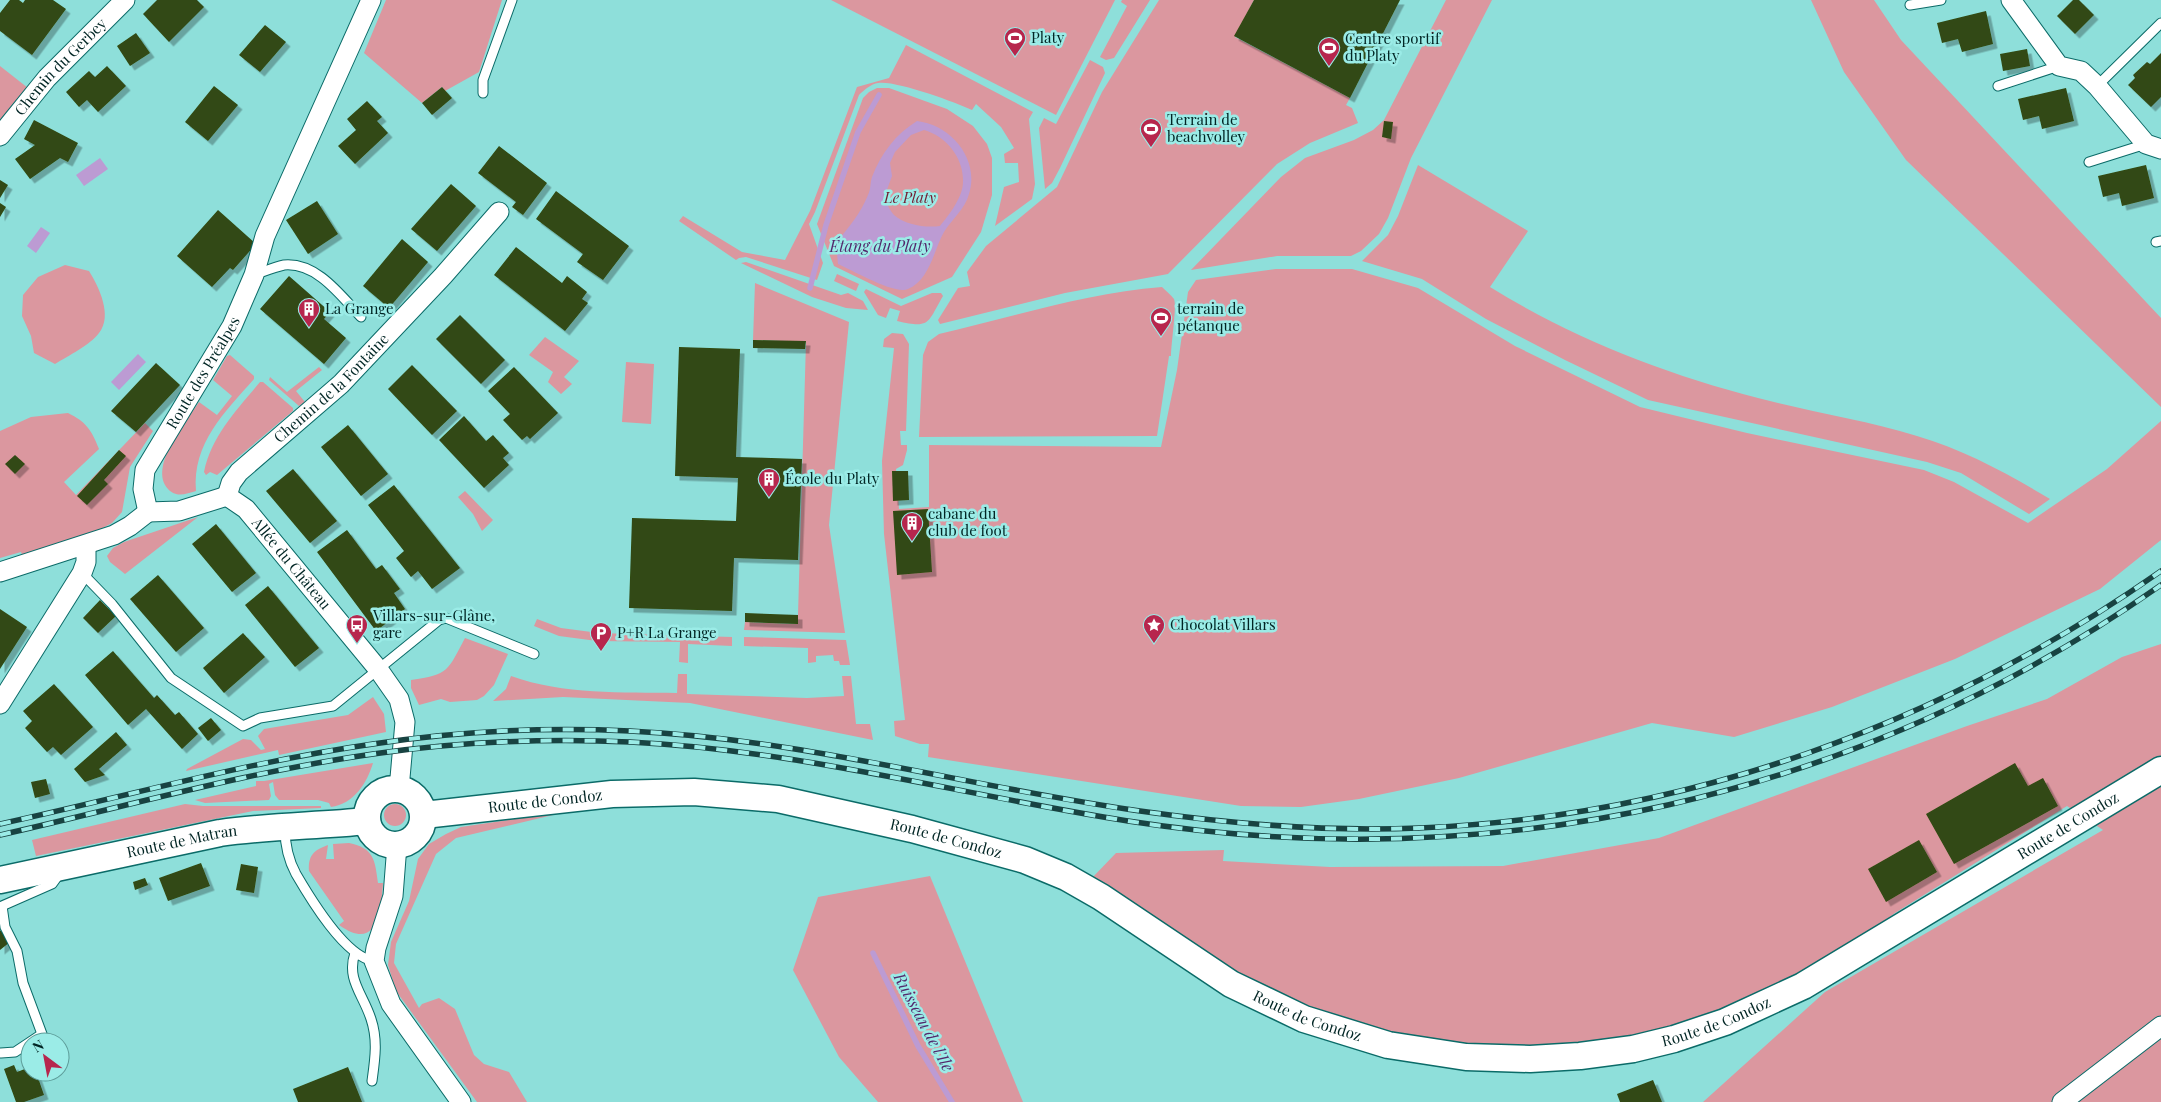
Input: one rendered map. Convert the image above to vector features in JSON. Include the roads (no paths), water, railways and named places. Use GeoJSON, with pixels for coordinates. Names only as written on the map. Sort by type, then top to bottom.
{"type":"FeatureCollection","features":[{"type":"Feature","properties":{"kind":"main road","name":"Route de Condoz"},"geometry":{"type":"LineString","coordinates":[[424,815],[612,794],[694,792],[778,799],[912,829],[1033,864],[1066,877],[1101,896],[1231,984],[1304,1019],[1388,1045],[1466,1057],[1530,1060],[1633,1049],[1674,1039],[1725,1022],[1803,986],[2161,770]]}},
{"type":"Feature","properties":{"kind":"main road"},"geometry":{"type":"LineString","coordinates":[[399,789],[410,792],[417,798],[424,815],[420,831],[412,840],[397,845],[388,845],[379,840],[371,832],[367,821],[368,809],[372,801],[378,794],[388,790],[399,789]]}},
{"type":"Feature","properties":{"kind":"main road","name":"Route de Matran"},"geometry":{"type":"LineString","coordinates":[[0,880],[220,833],[285,826],[325,826],[367,821]]}},
{"type":"Feature","properties":{"kind":"street","name":"Chemin du Gerbey"},"geometry":{"type":"LineString","coordinates":[[0,136],[47,78],[125,0]]}},
{"type":"Feature","properties":{"kind":"street","name":"Route des Préalpes"},"geometry":{"type":"LineString","coordinates":[[148,512],[143,489],[145,470],[222,344],[254,275],[265,236],[371,0]]}},
{"type":"Feature","properties":{"kind":"street"},"geometry":{"type":"LineString","coordinates":[[2011,0],[2059,66],[2081,71],[2098,86],[2153,147]]}},
{"type":"Feature","properties":{"kind":"street","name":"Chemin de la Fontaine"},"geometry":{"type":"LineString","coordinates":[[227,496],[231,483],[239,472],[341,384],[443,276],[499,212]]}},
{"type":"Feature","properties":{"kind":"street"},"geometry":{"type":"LineString","coordinates":[[0,572],[86,545],[130,526],[148,512],[180,511],[227,496]]}},
{"type":"Feature","properties":{"kind":"street","name":"Allée du Château"},"geometry":{"type":"LineString","coordinates":[[227,496],[246,509],[378,669],[399,699],[405,722],[399,789]]}},
{"type":"Feature","properties":{"kind":"street"},"geometry":{"type":"LineString","coordinates":[[0,704],[82,573],[86,562],[86,545]]}},
{"type":"Feature","properties":{"kind":"street"},"geometry":{"type":"LineString","coordinates":[[397,845],[393,896],[376,948],[374,962],[384,991],[391,1004],[461,1102]]}},
{"type":"Feature","properties":{"kind":"street"},"geometry":{"type":"LineString","coordinates":[[2062,1102],[2161,1026]]}},
{"type":"Feature","properties":{"kind":"lane"},"geometry":{"type":"LineString","coordinates":[[483,93],[483,80],[512,0]]}},
{"type":"Feature","properties":{"kind":"lane"},"geometry":{"type":"LineString","coordinates":[[1910,5],[1940,0]]}},
{"type":"Feature","properties":{"kind":"lane"},"geometry":{"type":"LineString","coordinates":[[2098,86],[2161,23]]}},
{"type":"Feature","properties":{"kind":"lane"},"geometry":{"type":"LineString","coordinates":[[1998,86],[2059,66]]}},
{"type":"Feature","properties":{"kind":"lane"},"geometry":{"type":"LineString","coordinates":[[2089,162],[2153,147]]}},
{"type":"Feature","properties":{"kind":"lane"},"geometry":{"type":"LineString","coordinates":[[254,275],[284,266],[305,267],[325,280],[361,317]]}},
{"type":"Feature","properties":{"kind":"lane"},"geometry":{"type":"LineString","coordinates":[[82,573],[112,604],[170,678],[244,726],[260,718],[334,706],[439,620],[446,618],[534,654]]}},
{"type":"Feature","properties":{"kind":"lane"},"geometry":{"type":"LineString","coordinates":[[285,826],[285,841],[296,872],[334,930],[355,953],[366,960],[374,962]]}},
{"type":"Feature","properties":{"kind":"lane"},"geometry":{"type":"LineString","coordinates":[[2,1053],[15,1052],[42,1034],[23,983],[17,951],[5,927],[2,906],[52,884],[66,865]]}},
{"type":"Feature","properties":{"kind":"lane"},"geometry":{"type":"LineString","coordinates":[[355,953],[350,965],[352,978],[371,1019],[377,1048],[372,1081]]}},
{"type":"Feature","properties":{"kind":"water","name":"Étang du Platy"},"geometry":{"type":"Polygon","coordinates":[[[917,121],[929,124],[941,129],[951,137],[960,146],[966,157],[970,168],[971,181],[967,199],[940,239],[922,279],[908,289],[902,290],[884,285],[838,264],[836,243],[862,208],[869,193],[872,177],[880,160],[890,145],[909,126],[917,121]],[[924,130],[911,135],[895,152],[890,163],[892,176],[884,198],[893,213],[899,218],[916,225],[928,227],[940,226],[944,222],[961,194],[963,182],[963,173],[952,149],[940,137],[924,130]]]}},
{"type":"Feature","properties":{"kind":"water"},"geometry":{"type":"Polygon","coordinates":[[[100,158],[108,169],[84,186],[76,175],[100,158]]]}},
{"type":"Feature","properties":{"kind":"water"},"geometry":{"type":"Polygon","coordinates":[[[41,227],[50,233],[36,253],[27,246],[41,227]]]}},
{"type":"Feature","properties":{"kind":"water"},"geometry":{"type":"Polygon","coordinates":[[[138,354],[146,362],[119,390],[111,382],[138,354]]]}},
{"type":"Feature","properties":{"kind":"waterway"},"geometry":{"type":"LineString","coordinates":[[810,288],[826,225],[858,132],[879,95]]}},
{"type":"Feature","properties":{"kind":"waterway","name":"Ruisseau de l'Ile"},"geometry":{"type":"LineString","coordinates":[[873,953],[918,1046],[952,1102]]}},
{"type":"Feature","properties":{"kind":"railway"},"geometry":{"type":"LineString","coordinates":[[0,824],[232,770],[326,751],[437,736],[533,730],[630,731],[695,736],[759,744],[886,765],[1076,801],[1175,816],[1244,823],[1314,828],[1384,829],[1519,820],[1617,805],[1714,782],[1809,753],[1901,717],[1991,674],[2078,626],[2161,571]]}},
{"type":"Feature","properties":{"kind":"railway"},"geometry":{"type":"LineString","coordinates":[[0,835],[279,770],[373,754],[437,746],[533,741],[630,742],[755,754],[1128,821],[1265,836],[1402,838],[1536,828],[1668,805],[1797,769],[1922,721],[2044,659],[2161,585]]}},
{"type":"Feature","properties":{"kind":"place","name":"Platy"},"geometry":{"type":"Point","coordinates":[1015,57]}},
{"type":"Feature","properties":{"kind":"place","name":"Centre sportif du Platy"},"geometry":{"type":"Point","coordinates":[1329,67]}},
{"type":"Feature","properties":{"kind":"place","name":"Terrain de beachvolley"},"geometry":{"type":"Point","coordinates":[1151,148]}},
{"type":"Feature","properties":{"kind":"place","name":"La Grange"},"geometry":{"type":"Point","coordinates":[309,328]}},
{"type":"Feature","properties":{"kind":"place","name":"terrain de pétanque"},"geometry":{"type":"Point","coordinates":[1161,337]}},
{"type":"Feature","properties":{"kind":"place","name":"École du Platy"},"geometry":{"type":"Point","coordinates":[769,498]}},
{"type":"Feature","properties":{"kind":"place","name":"cabane du club de foot"},"geometry":{"type":"Point","coordinates":[912,542]}},
{"type":"Feature","properties":{"kind":"place","name":"Villars-sur-Glâne, gare"},"geometry":{"type":"Point","coordinates":[357,644]}},
{"type":"Feature","properties":{"kind":"place","name":"Chocolat Villars"},"geometry":{"type":"Point","coordinates":[1154,644]}},
{"type":"Feature","properties":{"kind":"place","name":"P+R La Grange"},"geometry":{"type":"Point","coordinates":[601,652]}},
{"type":"Feature","properties":{"kind":"park label","name":"Le Platy"},"geometry":{"type":"Point","coordinates":[910,198]}}]}
